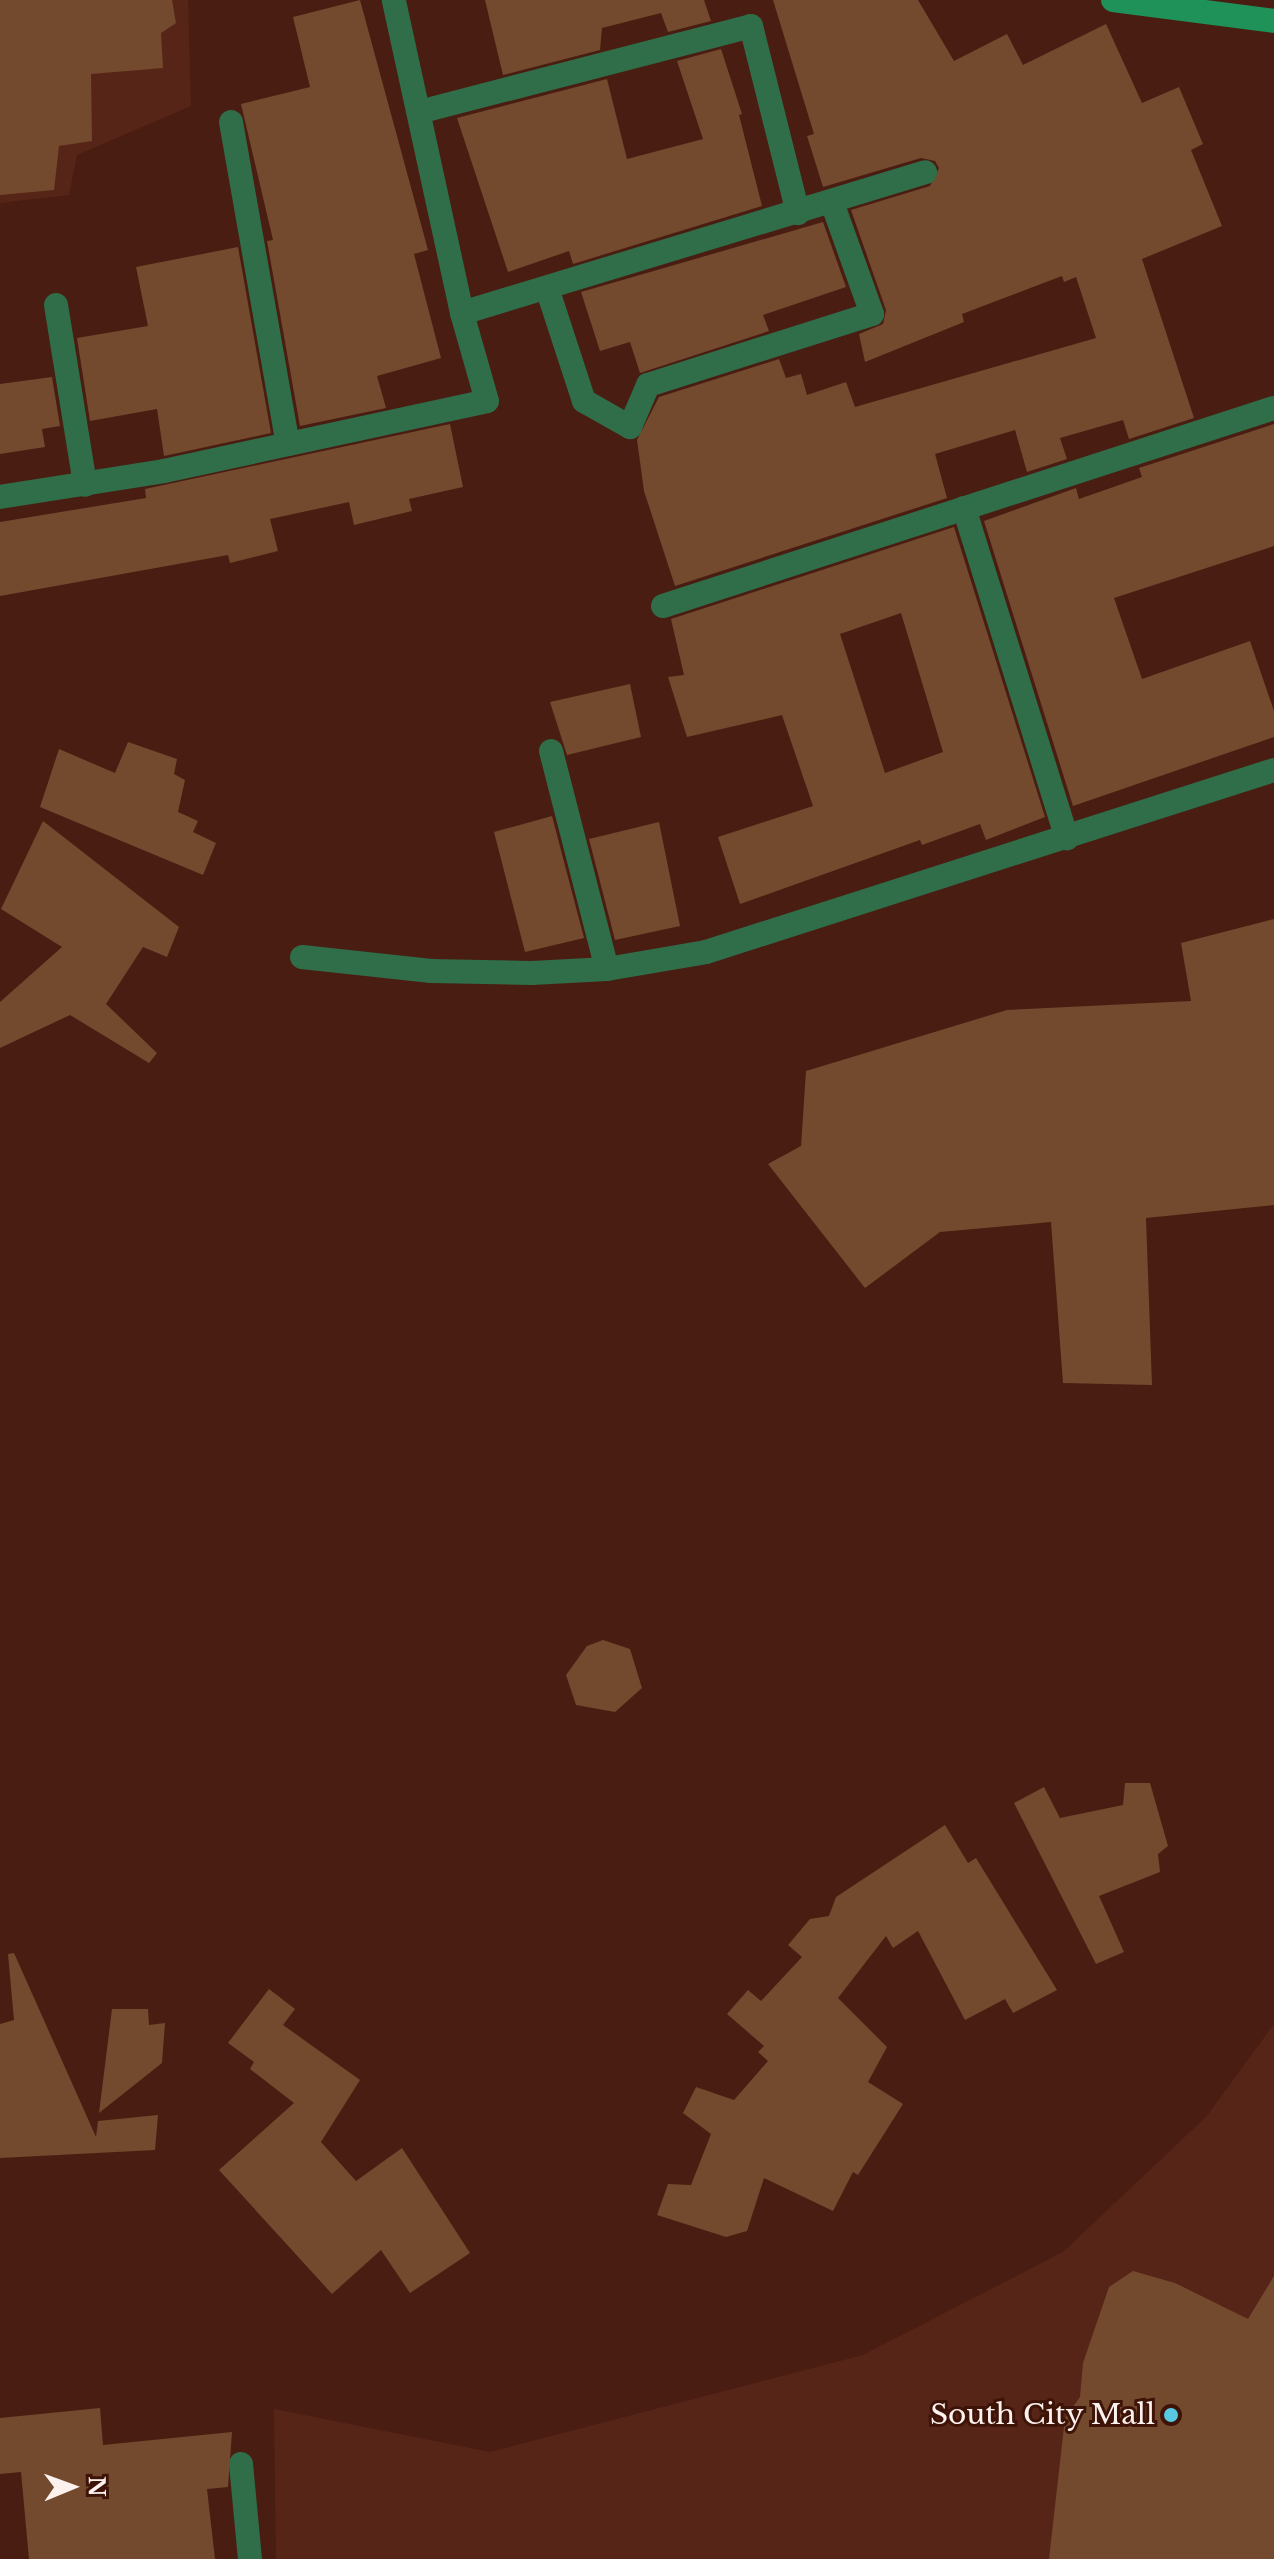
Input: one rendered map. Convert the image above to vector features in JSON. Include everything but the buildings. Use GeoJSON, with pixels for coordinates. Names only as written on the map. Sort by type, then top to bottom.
{"type":"FeatureCollection","features":[{"type":"Feature","properties":{"kind":"street"},"geometry":{"type":"LineString","coordinates":[[0,497],[85,485],[487,401],[462,313],[394,0]]}},
{"type":"Feature","properties":{"kind":"street"},"geometry":{"type":"LineString","coordinates":[[1113,0],[1197,5],[1270,25]]}},
{"type":"Feature","properties":{"kind":"street"},"geometry":{"type":"LineString","coordinates":[[419,112],[751,26],[798,213]]}},
{"type":"Feature","properties":{"kind":"street"},"geometry":{"type":"LineString","coordinates":[[231,122],[288,444]]}},
{"type":"Feature","properties":{"kind":"street"},"geometry":{"type":"LineString","coordinates":[[462,313],[925,172]]}},
{"type":"Feature","properties":{"kind":"street"},"geometry":{"type":"LineString","coordinates":[[547,288],[584,401],[630,427],[648,385],[872,314],[832,202]]}},
{"type":"Feature","properties":{"kind":"street"},"geometry":{"type":"LineString","coordinates":[[56,305],[85,485]]}},
{"type":"Feature","properties":{"kind":"street"},"geometry":{"type":"LineString","coordinates":[[663,606],[1274,408]]}},
{"type":"Feature","properties":{"kind":"street"},"geometry":{"type":"LineString","coordinates":[[964,508],[1067,838]]}},
{"type":"Feature","properties":{"kind":"street"},"geometry":{"type":"LineString","coordinates":[[551,751],[607,969]]}},
{"type":"Feature","properties":{"kind":"street"},"geometry":{"type":"LineString","coordinates":[[302,957],[431,971],[607,969],[706,952],[1274,770]]}},
{"type":"Feature","properties":{"kind":"street"},"geometry":{"type":"LineString","coordinates":[[241,2464],[250,2559]]}},
{"type":"Feature","properties":{"kind":"shaded area"},"geometry":{"type":"Polygon","coordinates":[[[0,0],[188,0],[191,106],[77,155],[69,195],[0,203],[0,0]]]}},
{"type":"Feature","properties":{"kind":"shaded area","name":"South City Mall"},"geometry":{"type":"Polygon","coordinates":[[[1274,2024],[1274,2559],[276,2559],[274,2409],[490,2452],[863,2355],[1063,2252],[1207,2116],[1274,2024]]]}},
{"type":"Feature","properties":{"kind":"place","name":"South City Mall"},"geometry":{"type":"Point","coordinates":[1171,2415]}}]}
